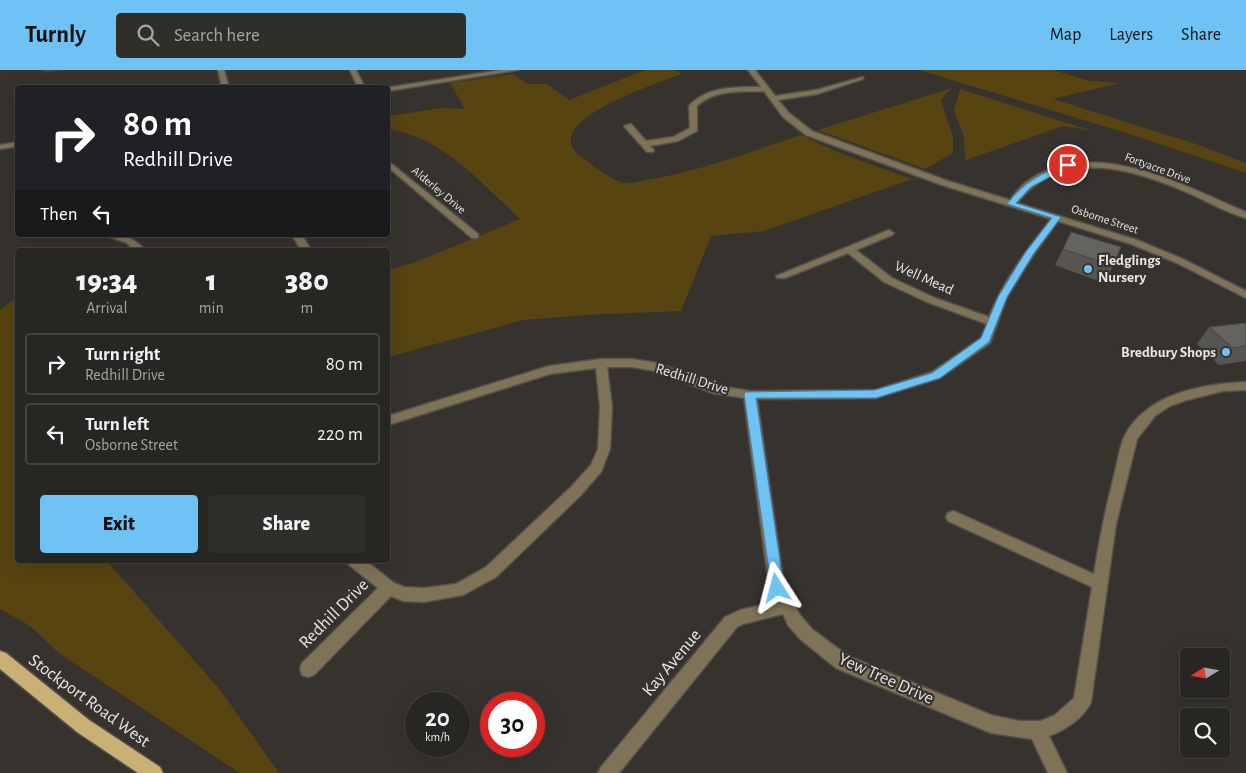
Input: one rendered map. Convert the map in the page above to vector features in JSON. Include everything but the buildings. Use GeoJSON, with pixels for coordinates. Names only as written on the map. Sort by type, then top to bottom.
{"type":"FeatureCollection","features":[{"type":"Feature","properties":{"kind":"main road","name":"Stockport Road West"},"geometry":{"type":"LineString","coordinates":[[0,659],[83,726],[154,773]]}},
{"type":"Feature","properties":{"kind":"street"},"geometry":{"type":"LineString","coordinates":[[221,70],[225,85]]}},
{"type":"Feature","properties":{"kind":"street"},"geometry":{"type":"LineString","coordinates":[[353,70],[360,85]]}},
{"type":"Feature","properties":{"kind":"street"},"geometry":{"type":"LineString","coordinates":[[390,89],[515,70]]}},
{"type":"Feature","properties":{"kind":"street","name":"Osborne Street"},"geometry":{"type":"LineString","coordinates":[[751,70],[786,115],[809,133],[927,177],[1057,217],[1155,250],[1246,295]]}},
{"type":"Feature","properties":{"kind":"street"},"geometry":{"type":"LineString","coordinates":[[774,98],[817,92],[861,78]]}},
{"type":"Feature","properties":{"kind":"street"},"geometry":{"type":"LineString","coordinates":[[628,126],[648,147],[675,139],[694,129],[693,106],[702,97],[721,92],[767,89]]}},
{"type":"Feature","properties":{"kind":"street"},"geometry":{"type":"LineString","coordinates":[[0,147],[15,144]]}},
{"type":"Feature","properties":{"kind":"street","name":"Fortyacre Drive"},"geometry":{"type":"LineString","coordinates":[[1011,204],[1028,185],[1049,172],[1068,165],[1101,163],[1122,167],[1160,180],[1246,216]]}},
{"type":"Feature","properties":{"kind":"street","name":"Alderley Drive"},"geometry":{"type":"LineString","coordinates":[[390,165],[475,236]]}},
{"type":"Feature","properties":{"kind":"street","name":"Redhill Drive"},"geometry":{"type":"LineString","coordinates":[[390,419],[549,370],[601,363],[632,363],[657,367],[717,390],[750,394],[876,394],[936,376],[986,340],[1002,297],[1030,253],[1057,217]]}},
{"type":"Feature","properties":{"kind":"street"},"geometry":{"type":"LineString","coordinates":[[780,276],[889,233]]}},
{"type":"Feature","properties":{"kind":"street"},"geometry":{"type":"LineString","coordinates":[[117,237],[130,241],[138,248]]}},
{"type":"Feature","properties":{"kind":"street"},"geometry":{"type":"LineString","coordinates":[[298,237],[305,248]]}},
{"type":"Feature","properties":{"kind":"street","name":"Well Mead"},"geometry":{"type":"LineString","coordinates":[[849,249],[888,280],[931,300],[993,322]]}},
{"type":"Feature","properties":{"kind":"street","name":"Redhill Drive"},"geometry":{"type":"LineString","coordinates":[[358,563],[389,588],[403,594],[424,594],[458,590],[491,572],[576,491],[596,468],[604,449],[606,407],[601,363]]}},
{"type":"Feature","properties":{"kind":"street","name":"Yew Tree Drive"},"geometry":{"type":"LineString","coordinates":[[750,394],[777,588],[786,607],[806,634],[842,662],[991,724],[1013,730],[1038,732],[1062,723],[1082,702],[1109,524],[1131,437],[1151,413],[1184,396],[1223,386],[1246,386]]}},
{"type":"Feature","properties":{"kind":"street"},"geometry":{"type":"LineString","coordinates":[[953,517],[1099,583]]}},
{"type":"Feature","properties":{"kind":"street","name":"Redhill Drive"},"geometry":{"type":"LineString","coordinates":[[308,669],[389,588]]}},
{"type":"Feature","properties":{"kind":"street","name":"Kay Avenue"},"geometry":{"type":"LineString","coordinates":[[607,773],[731,622],[740,617],[786,607]]}},
{"type":"Feature","properties":{"kind":"street"},"geometry":{"type":"LineString","coordinates":[[1038,732],[1058,773]]}},
{"type":"Feature","properties":{"kind":"shaded area"},"geometry":{"type":"Polygon","coordinates":[[[645,70],[674,70],[682,74],[605,106],[586,118],[574,131],[571,145],[583,158],[620,182],[635,182],[690,171],[801,135],[837,152],[912,179],[764,231],[711,236],[681,311],[524,320],[390,356],[390,269],[416,262],[520,219],[476,177],[444,152],[426,141],[390,130],[390,116],[441,108],[465,109],[450,83],[513,74],[528,84],[547,84],[569,100],[645,70]]]}},
{"type":"Feature","properties":{"kind":"shaded area"},"geometry":{"type":"Polygon","coordinates":[[[919,70],[1053,70],[1090,81],[1120,83],[1053,99],[1196,144],[1246,163],[1246,173],[1123,132],[919,70]]]}},
{"type":"Feature","properties":{"kind":"shaded area"},"geometry":{"type":"Polygon","coordinates":[[[952,88],[941,100],[953,137],[953,153],[925,169],[818,130],[952,88]]]}},
{"type":"Feature","properties":{"kind":"shaded area"},"geometry":{"type":"Polygon","coordinates":[[[960,89],[1092,131],[1063,126],[966,160],[963,134],[954,111],[960,89]]]}},
{"type":"Feature","properties":{"kind":"shaded area"},"geometry":{"type":"Polygon","coordinates":[[[15,299],[15,563],[109,563],[221,691],[279,773],[240,773],[60,654],[30,626],[0,609],[0,310],[15,299]]]}},
{"type":"Feature","properties":{"kind":"place","name":"Fledglings Nursery"},"geometry":{"type":"Point","coordinates":[1088,269]}},
{"type":"Feature","properties":{"kind":"place","name":"Bredbury Shops"},"geometry":{"type":"Point","coordinates":[1226,352]}},
{"type":"Feature","properties":{"kind":"route"},"geometry":{"type":"LineString","coordinates":[[777,588],[750,394],[876,394],[936,376],[986,340],[1002,297],[1030,253],[1057,217],[1011,204],[1028,185],[1049,172],[1068,165]]}}]}
